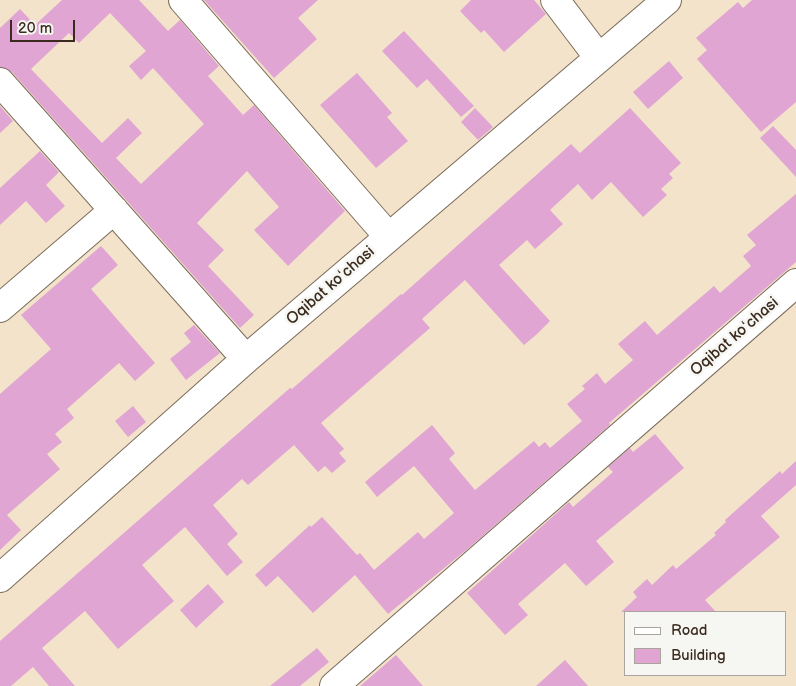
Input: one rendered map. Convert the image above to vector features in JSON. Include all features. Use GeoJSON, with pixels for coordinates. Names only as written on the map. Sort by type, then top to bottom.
{"type":"FeatureCollection","features":[{"type":"Feature","properties":{"kind":"street"},"geometry":{"type":"LineString","coordinates":[[183,0],[388,236]]}},
{"type":"Feature","properties":{"kind":"street"},"geometry":{"type":"LineString","coordinates":[[555,0],[600,58]]}},
{"type":"Feature","properties":{"kind":"street","name":"Oqibat koʻchasi"},"geometry":{"type":"LineString","coordinates":[[0,578],[246,359],[667,0]]}},
{"type":"Feature","properties":{"kind":"street"},"geometry":{"type":"LineString","coordinates":[[0,82],[246,359]]}},
{"type":"Feature","properties":{"kind":"street"},"geometry":{"type":"LineString","coordinates":[[0,308],[114,210]]}},
{"type":"Feature","properties":{"kind":"street","name":"Oqibat koʻchasi"},"geometry":{"type":"LineString","coordinates":[[334,686],[796,283]]}},
{"type":"Feature","properties":{"kind":"building"},"geometry":{"type":"Polygon","coordinates":[[[62,0],[139,0],[168,31],[180,20],[219,66],[208,76],[243,115],[254,105],[345,211],[288,266],[254,230],[279,207],[247,171],[197,223],[224,250],[208,266],[254,315],[240,328],[12,72],[0,67],[0,28],[20,9],[35,25],[62,0]],[[110,13],[79,43],[69,33],[31,69],[102,143],[128,118],[142,133],[116,158],[141,184],[204,124],[153,68],[141,80],[129,66],[146,51],[110,13]]]}},
{"type":"Feature","properties":{"kind":"building"},"geometry":{"type":"Polygon","coordinates":[[[204,0],[318,0],[298,18],[317,39],[274,78],[204,0]]]}},
{"type":"Feature","properties":{"kind":"building"},"geometry":{"type":"Polygon","coordinates":[[[471,0],[534,0],[546,14],[504,52],[484,30],[481,33],[460,11],[471,0]]]}},
{"type":"Feature","properties":{"kind":"building"},"geometry":{"type":"Polygon","coordinates":[[[752,0],[796,0],[796,102],[761,132],[697,59],[707,50],[696,38],[738,2],[743,8],[752,0]]]}},
{"type":"Feature","properties":{"kind":"building"},"geometry":{"type":"Polygon","coordinates":[[[404,31],[474,106],[461,117],[427,79],[417,88],[382,51],[404,31]]]}},
{"type":"Feature","properties":{"kind":"building"},"geometry":{"type":"Polygon","coordinates":[[[669,61],[683,78],[648,109],[633,92],[669,61]]]}},
{"type":"Feature","properties":{"kind":"building"},"geometry":{"type":"Polygon","coordinates":[[[357,73],[392,113],[387,117],[408,141],[376,168],[320,105],[357,73]]]}},
{"type":"Feature","properties":{"kind":"building"},"geometry":{"type":"Polygon","coordinates":[[[0,106],[13,121],[0,133],[0,106]]]}},
{"type":"Feature","properties":{"kind":"building"},"geometry":{"type":"Polygon","coordinates":[[[475,108],[493,127],[478,140],[461,122],[475,108]]]}},
{"type":"Feature","properties":{"kind":"building"},"geometry":{"type":"Polygon","coordinates":[[[630,108],[681,163],[669,174],[673,178],[661,189],[667,195],[643,217],[611,182],[592,200],[578,184],[550,210],[563,224],[535,249],[527,240],[499,265],[550,321],[537,334],[524,345],[465,280],[422,319],[430,328],[321,423],[344,449],[339,453],[346,461],[332,473],[325,466],[318,472],[294,445],[248,485],[242,479],[213,505],[238,534],[227,544],[243,562],[227,576],[185,527],[142,565],[174,601],[118,649],[85,611],[42,648],[75,686],[49,686],[33,667],[11,686],[0,686],[0,641],[290,388],[292,389],[402,295],[571,144],[580,153],[630,108]]]}},
{"type":"Feature","properties":{"kind":"building"},"geometry":{"type":"Polygon","coordinates":[[[773,126],[796,150],[796,177],[760,138],[773,126]]]}},
{"type":"Feature","properties":{"kind":"building"},"geometry":{"type":"Polygon","coordinates":[[[40,151],[59,172],[46,185],[65,206],[46,223],[26,201],[0,225],[0,188],[40,151]]]}},
{"type":"Feature","properties":{"kind":"building"},"geometry":{"type":"Polygon","coordinates":[[[796,194],[796,262],[609,423],[610,425],[470,547],[388,614],[355,575],[313,613],[278,576],[266,587],[255,575],[310,525],[311,527],[322,517],[357,555],[360,553],[374,570],[418,532],[424,539],[454,513],[414,466],[377,497],[365,482],[432,425],[455,453],[449,459],[475,490],[534,441],[539,447],[545,442],[550,448],[582,421],[567,404],[585,389],[582,386],[597,373],[605,384],[633,360],[618,344],[645,321],[657,335],[714,286],[720,293],[751,266],[743,256],[756,245],[747,235],[796,194]]]}},
{"type":"Feature","properties":{"kind":"building"},"geometry":{"type":"Polygon","coordinates":[[[101,246],[118,265],[91,289],[155,363],[135,381],[119,363],[67,409],[74,418],[55,434],[62,442],[47,454],[60,469],[7,515],[21,530],[0,550],[0,394],[51,349],[21,315],[101,246]]]}},
{"type":"Feature","properties":{"kind":"building"},"geometry":{"type":"Polygon","coordinates":[[[194,325],[220,353],[186,380],[170,359],[191,342],[184,333],[194,325]]]}},
{"type":"Feature","properties":{"kind":"building"},"geometry":{"type":"Polygon","coordinates":[[[133,406],[146,422],[128,437],[115,421],[133,406]]]}},
{"type":"Feature","properties":{"kind":"building"},"geometry":{"type":"Polygon","coordinates":[[[655,434],[684,468],[596,541],[614,562],[586,586],[565,563],[518,604],[528,615],[505,635],[467,593],[569,502],[573,507],[613,472],[608,467],[630,448],[633,452],[655,434]]]}},
{"type":"Feature","properties":{"kind":"building"},"geometry":{"type":"Polygon","coordinates":[[[796,461],[796,485],[761,516],[780,537],[705,600],[715,611],[621,612],[637,597],[633,592],[647,579],[652,585],[673,565],[676,569],[716,535],[714,533],[726,522],[725,520],[780,471],[782,474],[796,461]]]}},
{"type":"Feature","properties":{"kind":"building"},"geometry":{"type":"Polygon","coordinates":[[[208,584],[224,602],[196,628],[180,610],[208,584]]]}},
{"type":"Feature","properties":{"kind":"building"},"geometry":{"type":"Polygon","coordinates":[[[317,648],[329,662],[300,686],[270,686],[317,648]]]}},
{"type":"Feature","properties":{"kind":"building"},"geometry":{"type":"Polygon","coordinates":[[[396,655],[423,686],[360,686],[396,655]]]}},
{"type":"Feature","properties":{"kind":"building"},"geometry":{"type":"Polygon","coordinates":[[[565,660],[588,686],[536,686],[565,660]]]}}]}
